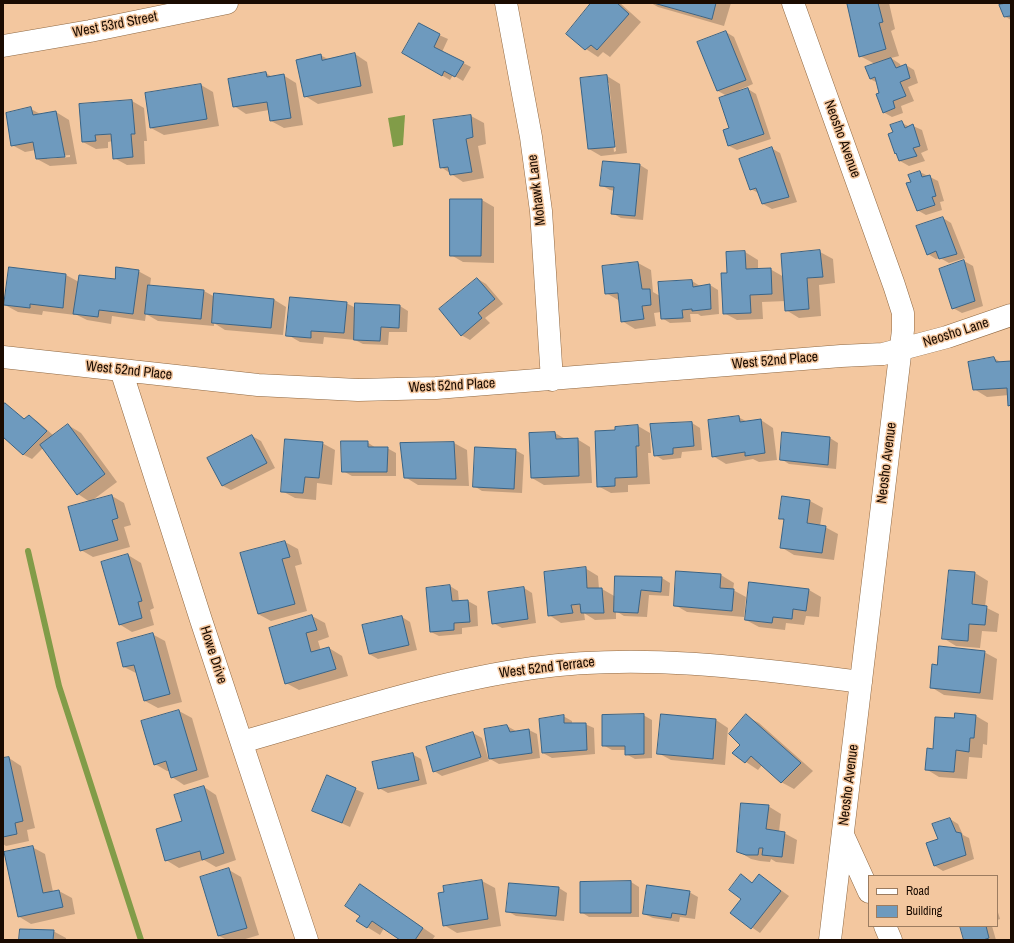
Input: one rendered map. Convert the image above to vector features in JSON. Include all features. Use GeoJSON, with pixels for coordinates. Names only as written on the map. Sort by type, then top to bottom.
{"type":"FeatureCollection","features":[{"type":"Feature","properties":{"kind":"street","name":"West 53rd Street"},"geometry":{"type":"LineString","coordinates":[[3,46],[90,31],[184,7],[227,3]]}},
{"type":"Feature","properties":{"kind":"street","name":"Mohawk Lane"},"geometry":{"type":"LineString","coordinates":[[506,3],[531,137],[541,211],[552,380]]}},
{"type":"Feature","properties":{"kind":"street","name":"Neosho Avenue"},"geometry":{"type":"LineString","coordinates":[[793,3],[903,313],[901,350],[830,940]]}},
{"type":"Feature","properties":{"kind":"street","name":"Neosho Lane"},"geometry":{"type":"LineString","coordinates":[[901,350],[947,337],[1011,315]]}},
{"type":"Feature","properties":{"kind":"street","name":"West 52nd Place"},"geometry":{"type":"LineString","coordinates":[[3,357],[258,385],[358,390],[436,388],[552,380],[841,356],[883,354],[901,350]]}},
{"type":"Feature","properties":{"kind":"street","name":"Howe Drive"},"geometry":{"type":"LineString","coordinates":[[121,370],[201,620],[307,940]]}},
{"type":"Feature","properties":{"kind":"street","name":"West 52nd Terrace"},"geometry":{"type":"LineString","coordinates":[[242,742],[425,689],[467,679],[534,668],[603,662],[667,662],[758,669],[861,682]]}},
{"type":"Feature","properties":{"kind":"street"},"geometry":{"type":"LineString","coordinates":[[843,835],[868,890]]}},
{"type":"Feature","properties":{"kind":"street"},"geometry":{"type":"LineString","coordinates":[[885,927],[891,940]]}},
{"type":"Feature","properties":{"kind":"shaded area"},"geometry":{"type":"Polygon","coordinates":[[[405,115],[403,145],[393,147],[388,118],[405,115]]]}},
{"type":"Feature","properties":{"kind":"building"},"geometry":{"type":"Polygon","coordinates":[[[591,3],[617,3],[629,14],[597,50],[591,45],[585,50],[566,34],[591,3]]]}},
{"type":"Feature","properties":{"kind":"building"},"geometry":{"type":"Polygon","coordinates":[[[654,3],[716,3],[712,19],[654,3]]]}},
{"type":"Feature","properties":{"kind":"building"},"geometry":{"type":"Polygon","coordinates":[[[878,3],[883,22],[879,23],[886,49],[859,57],[847,4],[878,3]]]}},
{"type":"Feature","properties":{"kind":"building"},"geometry":{"type":"Polygon","coordinates":[[[1011,3],[1011,20],[1010,16],[1004,17],[999,5],[1011,3]]]}},
{"type":"Feature","properties":{"kind":"building"},"geometry":{"type":"Polygon","coordinates":[[[419,23],[440,34],[434,47],[464,62],[455,77],[444,71],[442,76],[402,53],[419,23]]]}},
{"type":"Feature","properties":{"kind":"building"},"geometry":{"type":"Polygon","coordinates":[[[726,31],[746,80],[717,91],[697,42],[726,31]]]}},
{"type":"Feature","properties":{"kind":"building"},"geometry":{"type":"Polygon","coordinates":[[[355,53],[361,86],[304,97],[296,60],[321,54],[322,60],[355,53]]]}},
{"type":"Feature","properties":{"kind":"building"},"geometry":{"type":"Polygon","coordinates":[[[891,58],[896,68],[906,64],[910,78],[900,82],[906,96],[893,101],[895,108],[883,113],[876,94],[879,93],[875,77],[870,79],[865,67],[891,58]]]}},
{"type":"Feature","properties":{"kind":"building"},"geometry":{"type":"Polygon","coordinates":[[[266,72],[267,77],[284,74],[291,118],[270,121],[267,102],[233,107],[228,79],[266,72]]]}},
{"type":"Feature","properties":{"kind":"building"},"geometry":{"type":"Polygon","coordinates":[[[607,75],[615,147],[588,149],[580,78],[607,75]]]}},
{"type":"Feature","properties":{"kind":"building"},"geometry":{"type":"Polygon","coordinates":[[[201,84],[207,119],[150,128],[145,93],[201,84]]]}},
{"type":"Feature","properties":{"kind":"building"},"geometry":{"type":"Polygon","coordinates":[[[748,88],[764,134],[728,146],[723,130],[729,128],[719,98],[748,88]]]}},
{"type":"Feature","properties":{"kind":"building"},"geometry":{"type":"Polygon","coordinates":[[[132,100],[135,134],[131,134],[133,157],[113,159],[111,134],[95,135],[96,141],[82,142],[79,104],[132,100]]]}},
{"type":"Feature","properties":{"kind":"building"},"geometry":{"type":"Polygon","coordinates":[[[31,107],[33,115],[56,111],[65,157],[36,159],[33,142],[11,146],[6,113],[31,107]]]}},
{"type":"Feature","properties":{"kind":"building"},"geometry":{"type":"Polygon","coordinates":[[[471,115],[473,137],[466,139],[472,172],[450,175],[448,167],[440,168],[433,120],[471,115]]]}},
{"type":"Feature","properties":{"kind":"building"},"geometry":{"type":"Polygon","coordinates":[[[902,121],[905,128],[913,124],[920,146],[913,148],[917,156],[899,161],[888,134],[893,132],[890,125],[902,121]]]}},
{"type":"Feature","properties":{"kind":"building"},"geometry":{"type":"Polygon","coordinates":[[[772,147],[789,197],[762,204],[756,188],[750,190],[739,159],[772,147]]]}},
{"type":"Feature","properties":{"kind":"building"},"geometry":{"type":"Polygon","coordinates":[[[603,161],[640,164],[635,216],[611,214],[614,187],[600,186],[603,161]]]}},
{"type":"Feature","properties":{"kind":"building"},"geometry":{"type":"Polygon","coordinates":[[[920,171],[922,177],[930,175],[936,196],[932,197],[935,205],[917,211],[906,183],[911,182],[908,175],[920,171]]]}},
{"type":"Feature","properties":{"kind":"building"},"geometry":{"type":"Polygon","coordinates":[[[450,199],[482,199],[481,256],[450,256],[450,199]]]}},
{"type":"Feature","properties":{"kind":"building"},"geometry":{"type":"Polygon","coordinates":[[[943,217],[957,254],[939,259],[936,251],[927,255],[916,226],[943,217]]]}},
{"type":"Feature","properties":{"kind":"building"},"geometry":{"type":"Polygon","coordinates":[[[820,250],[823,277],[807,278],[809,309],[785,311],[781,254],[820,250]]]}},
{"type":"Feature","properties":{"kind":"building"},"geometry":{"type":"Polygon","coordinates":[[[745,251],[746,269],[771,268],[772,294],[750,295],[751,313],[723,314],[721,273],[727,273],[726,252],[745,251]]]}},
{"type":"Feature","properties":{"kind":"building"},"geometry":{"type":"Polygon","coordinates":[[[964,260],[975,301],[952,309],[939,269],[964,260]]]}},
{"type":"Feature","properties":{"kind":"building"},"geometry":{"type":"Polygon","coordinates":[[[638,262],[642,289],[650,289],[651,305],[642,306],[644,319],[621,322],[618,293],[605,294],[602,266],[638,262]]]}},
{"type":"Feature","properties":{"kind":"building"},"geometry":{"type":"Polygon","coordinates":[[[9,267],[66,274],[63,308],[30,304],[30,308],[4,305],[9,267]]]}},
{"type":"Feature","properties":{"kind":"building"},"geometry":{"type":"Polygon","coordinates":[[[116,267],[139,270],[133,314],[99,310],[98,317],[73,314],[79,275],[115,279],[116,267]]]}},
{"type":"Feature","properties":{"kind":"building"},"geometry":{"type":"Polygon","coordinates":[[[477,278],[495,299],[478,313],[482,318],[461,336],[439,309],[477,278]]]}},
{"type":"Feature","properties":{"kind":"building"},"geometry":{"type":"Polygon","coordinates":[[[692,280],[693,287],[710,284],[711,309],[692,311],[692,309],[682,310],[683,318],[661,319],[658,282],[692,280]]]}},
{"type":"Feature","properties":{"kind":"building"},"geometry":{"type":"Polygon","coordinates":[[[148,285],[204,290],[201,319],[145,314],[148,285]]]}},
{"type":"Feature","properties":{"kind":"building"},"geometry":{"type":"Polygon","coordinates":[[[214,293],[274,299],[271,328],[212,323],[214,293]]]}},
{"type":"Feature","properties":{"kind":"building"},"geometry":{"type":"Polygon","coordinates":[[[290,297],[347,302],[344,333],[311,331],[311,338],[286,336],[290,297]]]}},
{"type":"Feature","properties":{"kind":"building"},"geometry":{"type":"Polygon","coordinates":[[[355,303],[400,305],[399,328],[381,327],[380,341],[354,340],[355,303]]]}},
{"type":"Feature","properties":{"kind":"building"},"geometry":{"type":"Polygon","coordinates":[[[994,357],[996,362],[1011,361],[1011,405],[1008,406],[1007,388],[973,390],[968,362],[994,357]]]}},
{"type":"Feature","properties":{"kind":"building"},"geometry":{"type":"Polygon","coordinates":[[[5,403],[24,419],[29,415],[47,431],[23,455],[3,437],[3,406],[5,403]]]}},
{"type":"Feature","properties":{"kind":"building"},"geometry":{"type":"Polygon","coordinates":[[[739,416],[740,422],[761,419],[765,453],[745,456],[745,452],[712,457],[708,420],[739,416]]]}},
{"type":"Feature","properties":{"kind":"building"},"geometry":{"type":"Polygon","coordinates":[[[692,422],[694,446],[673,448],[673,454],[654,456],[650,424],[692,422]]]}},
{"type":"Feature","properties":{"kind":"building"},"geometry":{"type":"Polygon","coordinates":[[[68,424],[105,474],[77,495],[40,445],[68,424]]]}},
{"type":"Feature","properties":{"kind":"building"},"geometry":{"type":"Polygon","coordinates":[[[638,425],[639,446],[636,446],[637,477],[615,478],[615,486],[597,487],[595,431],[615,430],[615,427],[638,425]]]}},
{"type":"Feature","properties":{"kind":"building"},"geometry":{"type":"Polygon","coordinates":[[[555,432],[556,439],[578,438],[579,476],[531,478],[529,433],[555,432]]]}},
{"type":"Feature","properties":{"kind":"building"},"geometry":{"type":"Polygon","coordinates":[[[782,432],[830,437],[828,465],[780,460],[782,432]]]}},
{"type":"Feature","properties":{"kind":"building"},"geometry":{"type":"Polygon","coordinates":[[[252,435],[267,463],[222,486],[207,458],[252,435]]]}},
{"type":"Feature","properties":{"kind":"building"},"geometry":{"type":"Polygon","coordinates":[[[285,439],[323,442],[319,478],[305,477],[303,493],[281,492],[285,439]]]}},
{"type":"Feature","properties":{"kind":"building"},"geometry":{"type":"Polygon","coordinates":[[[341,441],[368,441],[368,447],[388,447],[387,472],[342,472],[341,441]]]}},
{"type":"Feature","properties":{"kind":"building"},"geometry":{"type":"Polygon","coordinates":[[[454,442],[456,479],[404,478],[400,443],[454,442]]]}},
{"type":"Feature","properties":{"kind":"building"},"geometry":{"type":"Polygon","coordinates":[[[475,447],[516,449],[514,489],[473,487],[475,447]]]}},
{"type":"Feature","properties":{"kind":"building"},"geometry":{"type":"Polygon","coordinates":[[[112,495],[118,518],[112,520],[118,540],[80,551],[68,507],[112,495]]]}},
{"type":"Feature","properties":{"kind":"building"},"geometry":{"type":"Polygon","coordinates":[[[782,496],[810,500],[807,523],[826,526],[822,553],[780,548],[784,519],[779,519],[782,496]]]}},
{"type":"Feature","properties":{"kind":"building"},"geometry":{"type":"Polygon","coordinates":[[[285,541],[290,557],[282,559],[295,604],[258,614],[240,553],[285,541]]]}},
{"type":"Feature","properties":{"kind":"building"},"geometry":{"type":"Polygon","coordinates":[[[128,554],[142,601],[138,602],[142,618],[119,625],[101,562],[128,554]]]}},
{"type":"Feature","properties":{"kind":"building"},"geometry":{"type":"Polygon","coordinates":[[[586,567],[587,588],[602,588],[604,613],[581,613],[580,604],[571,605],[573,613],[548,616],[544,572],[586,567]]]}},
{"type":"Feature","properties":{"kind":"building"},"geometry":{"type":"Polygon","coordinates":[[[949,570],[975,572],[972,604],[987,606],[985,625],[969,624],[968,641],[942,639],[949,570]]]}},
{"type":"Feature","properties":{"kind":"building"},"geometry":{"type":"Polygon","coordinates":[[[676,571],[721,574],[720,588],[734,589],[732,611],[674,606],[676,571]]]}},
{"type":"Feature","properties":{"kind":"building"},"geometry":{"type":"Polygon","coordinates":[[[615,576],[662,577],[661,592],[641,590],[638,613],[614,612],[615,576]]]}},
{"type":"Feature","properties":{"kind":"building"},"geometry":{"type":"Polygon","coordinates":[[[749,582],[809,589],[806,611],[793,609],[792,619],[773,617],[772,623],[745,620],[749,582]]]}},
{"type":"Feature","properties":{"kind":"building"},"geometry":{"type":"Polygon","coordinates":[[[450,585],[452,601],[468,600],[470,622],[454,623],[454,630],[430,632],[426,588],[450,585]]]}},
{"type":"Feature","properties":{"kind":"building"},"geometry":{"type":"Polygon","coordinates":[[[524,587],[528,619],[492,624],[488,592],[524,587]]]}},
{"type":"Feature","properties":{"kind":"building"},"geometry":{"type":"Polygon","coordinates":[[[312,615],[317,630],[306,633],[311,652],[329,647],[336,669],[285,684],[269,628],[312,615]]]}},
{"type":"Feature","properties":{"kind":"building"},"geometry":{"type":"Polygon","coordinates":[[[402,616],[409,645],[369,654],[362,625],[402,616]]]}},
{"type":"Feature","properties":{"kind":"building"},"geometry":{"type":"Polygon","coordinates":[[[153,633],[170,694],[144,701],[134,665],[123,667],[117,643],[153,633]]]}},
{"type":"Feature","properties":{"kind":"building"},"geometry":{"type":"Polygon","coordinates":[[[939,646],[985,651],[980,693],[930,688],[932,664],[937,665],[939,646]]]}},
{"type":"Feature","properties":{"kind":"building"},"geometry":{"type":"Polygon","coordinates":[[[179,710],[197,770],[171,778],[166,761],[154,765],[141,721],[179,710]]]}},
{"type":"Feature","properties":{"kind":"building"},"geometry":{"type":"Polygon","coordinates":[[[955,713],[976,715],[974,738],[970,738],[969,752],[956,750],[954,772],[925,770],[927,748],[933,749],[935,717],[954,718],[955,713]]]}},
{"type":"Feature","properties":{"kind":"building"},"geometry":{"type":"Polygon","coordinates":[[[644,714],[644,754],[625,755],[625,746],[602,746],[602,715],[644,714]]]}},
{"type":"Feature","properties":{"kind":"building"},"geometry":{"type":"Polygon","coordinates":[[[661,714],[716,719],[713,759],[657,754],[661,714]]]}},
{"type":"Feature","properties":{"kind":"building"},"geometry":{"type":"Polygon","coordinates":[[[746,714],[801,763],[781,783],[751,756],[745,763],[732,753],[740,745],[729,734],[746,714]]]}},
{"type":"Feature","properties":{"kind":"building"},"geometry":{"type":"Polygon","coordinates":[[[564,715],[564,723],[586,723],[587,750],[542,753],[539,719],[564,715]]]}},
{"type":"Feature","properties":{"kind":"building"},"geometry":{"type":"Polygon","coordinates":[[[507,725],[510,732],[529,729],[532,753],[489,759],[484,729],[507,725]]]}},
{"type":"Feature","properties":{"kind":"building"},"geometry":{"type":"Polygon","coordinates":[[[473,732],[481,757],[433,772],[426,747],[473,732]]]}},
{"type":"Feature","properties":{"kind":"building"},"geometry":{"type":"Polygon","coordinates":[[[413,753],[419,780],[378,789],[372,762],[413,753]]]}},
{"type":"Feature","properties":{"kind":"building"},"geometry":{"type":"Polygon","coordinates":[[[9,757],[23,821],[15,823],[17,834],[3,837],[3,758],[9,757]]]}},
{"type":"Feature","properties":{"kind":"building"},"geometry":{"type":"Polygon","coordinates":[[[327,775],[356,788],[342,823],[312,811],[327,775]]]}},
{"type":"Feature","properties":{"kind":"building"},"geometry":{"type":"Polygon","coordinates":[[[204,786],[224,853],[202,860],[200,851],[165,861],[156,829],[182,821],[174,795],[204,786]]]}},
{"type":"Feature","properties":{"kind":"building"},"geometry":{"type":"Polygon","coordinates":[[[741,803],[769,805],[766,829],[785,832],[782,857],[762,855],[763,848],[759,848],[758,855],[746,855],[737,852],[741,803]]]}},
{"type":"Feature","properties":{"kind":"building"},"geometry":{"type":"Polygon","coordinates":[[[950,818],[956,832],[961,833],[966,855],[934,866],[926,843],[938,839],[932,824],[950,818]]]}},
{"type":"Feature","properties":{"kind":"building"},"geometry":{"type":"Polygon","coordinates":[[[33,846],[43,893],[59,890],[63,907],[18,917],[4,852],[33,846]]]}},
{"type":"Feature","properties":{"kind":"building"},"geometry":{"type":"Polygon","coordinates":[[[229,868],[247,928],[218,936],[200,877],[229,868]]]}},
{"type":"Feature","properties":{"kind":"building"},"geometry":{"type":"Polygon","coordinates":[[[741,874],[752,883],[759,874],[781,891],[751,929],[730,913],[741,899],[729,890],[741,874]]]}},
{"type":"Feature","properties":{"kind":"building"},"geometry":{"type":"Polygon","coordinates":[[[482,880],[488,919],[443,926],[438,893],[444,892],[443,886],[482,880]]]}},
{"type":"Feature","properties":{"kind":"building"},"geometry":{"type":"Polygon","coordinates":[[[631,881],[631,913],[580,913],[580,882],[631,881]]]}},
{"type":"Feature","properties":{"kind":"building"},"geometry":{"type":"Polygon","coordinates":[[[509,883],[559,887],[556,916],[506,912],[509,883]]]}},
{"type":"Feature","properties":{"kind":"building"},"geometry":{"type":"Polygon","coordinates":[[[360,884],[423,928],[415,940],[400,940],[372,921],[367,928],[356,921],[360,916],[345,906],[360,884]]]}},
{"type":"Feature","properties":{"kind":"building"},"geometry":{"type":"Polygon","coordinates":[[[647,885],[690,891],[686,915],[672,913],[671,918],[643,914],[647,885]]]}},
{"type":"Feature","properties":{"kind":"building"},"geometry":{"type":"Polygon","coordinates":[[[960,927],[986,927],[989,938],[983,940],[964,940],[960,927]]]}},
{"type":"Feature","properties":{"kind":"building"},"geometry":{"type":"Polygon","coordinates":[[[20,929],[54,930],[53,940],[19,940],[20,929]]]}},
{"type":"Feature","properties":{"kind":"waterway"},"geometry":{"type":"LineString","coordinates":[[28,551],[59,686],[141,940]]}}]}
